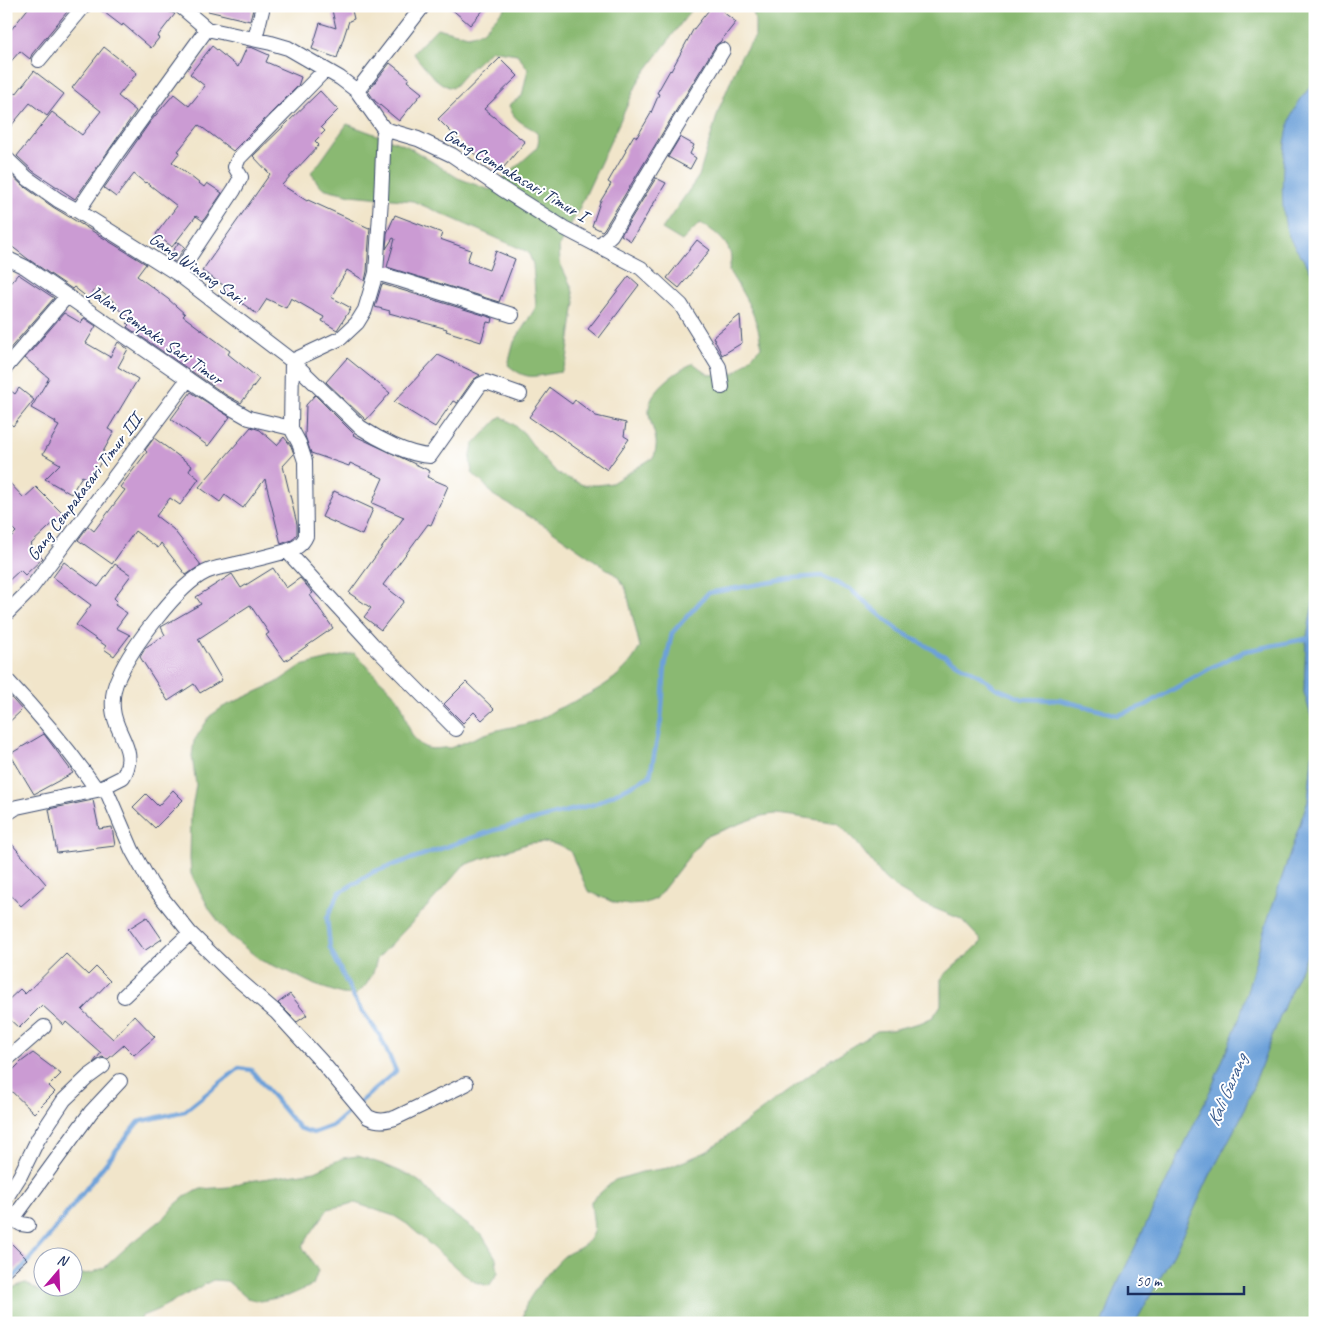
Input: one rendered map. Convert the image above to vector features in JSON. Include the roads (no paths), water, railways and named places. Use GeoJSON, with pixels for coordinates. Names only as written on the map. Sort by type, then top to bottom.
{"type":"FeatureCollection","features":[{"type":"Feature","properties":{"kind":"street"},"geometry":{"type":"LineString","coordinates":[[39,60],[84,6]]}},
{"type":"Feature","properties":{"kind":"street"},"geometry":{"type":"LineString","coordinates":[[6,814],[17,807],[101,788],[123,777],[129,762],[129,753],[114,717],[112,702],[119,676],[156,619],[193,579],[208,571],[299,547],[306,536],[304,461],[299,443],[291,428],[292,361],[341,338],[357,323],[365,310],[376,273],[384,129],[357,91],[340,78],[288,48],[207,29],[180,6]]}},
{"type":"Feature","properties":{"kind":"street"},"geometry":{"type":"LineString","coordinates":[[255,39],[263,6]]}},
{"type":"Feature","properties":{"kind":"street"},"geometry":{"type":"LineString","coordinates":[[357,91],[423,6]]}},
{"type":"Feature","properties":{"kind":"street"},"geometry":{"type":"LineString","coordinates":[[78,211],[117,153],[207,29]]}},
{"type":"Feature","properties":{"kind":"street"},"geometry":{"type":"LineString","coordinates":[[600,245],[611,235],[723,50]]}},
{"type":"Feature","properties":{"kind":"street"},"geometry":{"type":"LineString","coordinates":[[178,274],[241,178],[235,167],[239,158],[326,70]]}},
{"type":"Feature","properties":{"kind":"street","name":"Gang Cempakasari Timur I"},"geometry":{"type":"LineString","coordinates":[[384,129],[418,139],[452,154],[502,189],[564,228],[600,245],[641,268],[680,305],[719,368],[722,387]]}},
{"type":"Feature","properties":{"kind":"street","name":"Gang Winong Sari"},"geometry":{"type":"LineString","coordinates":[[6,158],[27,178],[58,200],[178,274],[292,361],[360,427],[372,435],[419,455],[430,456],[480,384],[486,382],[520,394]]}},
{"type":"Feature","properties":{"kind":"street","name":"Jalan Cempaka Sari Timur"},"geometry":{"type":"LineString","coordinates":[[6,258],[25,267],[221,402],[249,418],[291,428]]}},
{"type":"Feature","properties":{"kind":"street"},"geometry":{"type":"LineString","coordinates":[[376,273],[512,315]]}},
{"type":"Feature","properties":{"kind":"street"},"geometry":{"type":"LineString","coordinates":[[6,367],[67,296]]}},
{"type":"Feature","properties":{"kind":"street","name":"Gang Cempakasari Timur III"},"geometry":{"type":"LineString","coordinates":[[6,614],[29,591],[188,379]]}},
{"type":"Feature","properties":{"kind":"street"},"geometry":{"type":"LineString","coordinates":[[287,551],[372,644],[456,729]]}},
{"type":"Feature","properties":{"kind":"street"},"geometry":{"type":"LineString","coordinates":[[6,679],[42,717],[101,788],[151,884],[190,933],[233,975],[277,1013],[321,1060],[368,1117],[376,1121],[386,1121],[395,1118],[466,1084]]}},
{"type":"Feature","properties":{"kind":"street"},"geometry":{"type":"LineString","coordinates":[[124,996],[190,933]]}},
{"type":"Feature","properties":{"kind":"street"},"geometry":{"type":"LineString","coordinates":[[6,1060],[44,1027]]}},
{"type":"Feature","properties":{"kind":"street"},"geometry":{"type":"LineString","coordinates":[[6,1198],[20,1176],[38,1139],[64,1100],[88,1077],[103,1066]]}},
{"type":"Feature","properties":{"kind":"street"},"geometry":{"type":"LineString","coordinates":[[28,1225],[21,1224],[10,1217],[92,1112],[120,1081]]}},
{"type":"Feature","properties":{"kind":"water"},"geometry":{"type":"Polygon","coordinates":[[[1315,82],[1315,278],[1289,237],[1282,190],[1285,142],[1291,117],[1298,103],[1315,82]]]}},
{"type":"Feature","properties":{"kind":"water"},"geometry":{"type":"Polygon","coordinates":[[[1315,592],[1315,729],[1304,692],[1306,642],[1315,592]]]}},
{"type":"Feature","properties":{"kind":"water","name":"Kali Garang"},"geometry":{"type":"Polygon","coordinates":[[[1315,729],[1315,937],[1284,1006],[1242,1115],[1209,1177],[1174,1253],[1135,1323],[1103,1323],[1118,1283],[1212,1087],[1240,1017],[1264,931],[1308,800],[1315,729]]]}},
{"type":"Feature","properties":{"kind":"waterway"},"geometry":{"type":"LineString","coordinates":[[6,1287],[47,1239],[138,1122],[185,1111],[239,1068],[251,1070],[299,1128],[313,1133],[332,1126],[396,1071],[380,1036],[356,1002],[330,948],[327,918],[339,893],[373,872],[495,830],[595,804],[650,776],[661,720],[665,667],[672,633],[708,593],[795,578],[822,576],[851,590],[898,630],[980,676],[996,688],[1023,699],[1060,700],[1118,715],[1146,705],[1212,667],[1245,651],[1315,637]]}}]}
